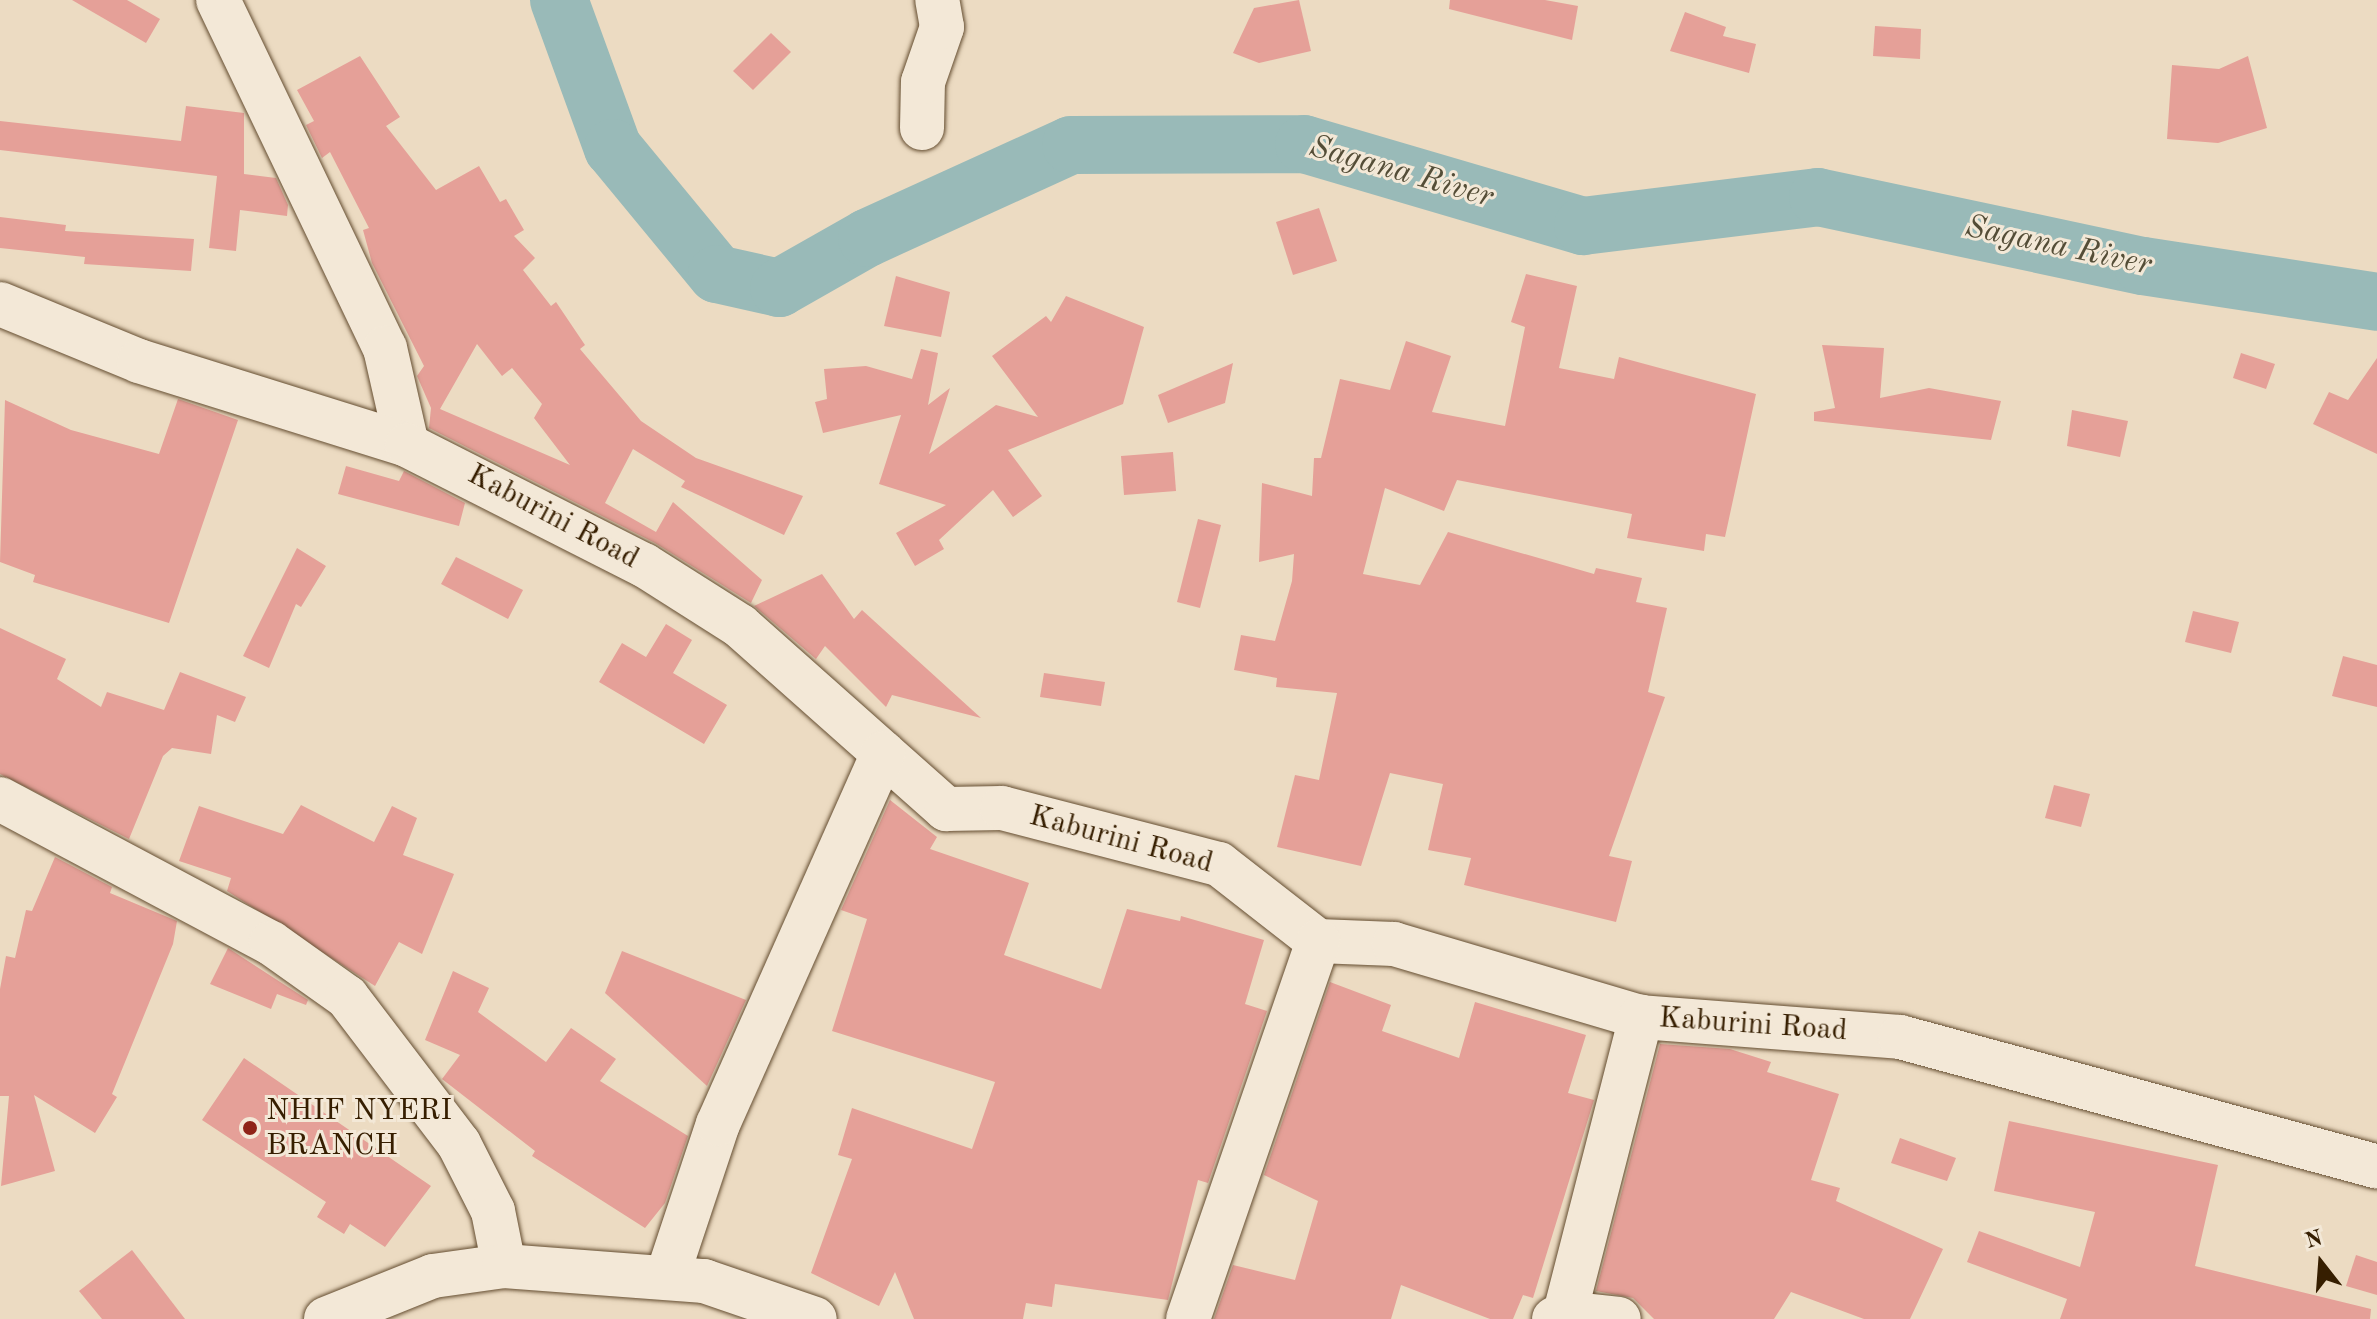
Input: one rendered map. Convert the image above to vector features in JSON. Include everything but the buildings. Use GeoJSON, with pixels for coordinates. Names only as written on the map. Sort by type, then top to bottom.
{"type":"FeatureCollection","features":[{"type":"Feature","properties":{"kind":"street"},"geometry":{"type":"LineString","coordinates":[[218,0],[385,348],[407,445]]}},
{"type":"Feature","properties":{"kind":"street"},"geometry":{"type":"LineString","coordinates":[[922,128],[923,82],[942,27],[937,0]]}},
{"type":"Feature","properties":{"kind":"street","name":"Kaburini Road"},"geometry":{"type":"LineString","coordinates":[[0,304],[139,361],[407,445],[644,565],[728,619],[946,809],[1002,808],[1219,864],[1318,941],[1394,944],[1641,1017],[1900,1037],[2377,1167]]}},
{"type":"Feature","properties":{"kind":"street"},"geometry":{"type":"LineString","coordinates":[[667,1277],[718,1124],[883,753]]}},
{"type":"Feature","properties":{"kind":"street"},"geometry":{"type":"LineString","coordinates":[[0,799],[271,943],[347,997],[459,1144],[493,1211],[504,1266]]}},
{"type":"Feature","properties":{"kind":"street"},"geometry":{"type":"LineString","coordinates":[[1188,1319],[1318,941]]}},
{"type":"Feature","properties":{"kind":"street"},"geometry":{"type":"LineString","coordinates":[[1588,1317],[1641,1017]]}},
{"type":"Feature","properties":{"kind":"street"},"geometry":{"type":"LineString","coordinates":[[326,1319],[433,1276],[504,1266],[704,1281],[815,1319]]}},
{"type":"Feature","properties":{"kind":"waterway","name":"Sagana River"},"geometry":{"type":"LineString","coordinates":[[559,0],[613,148],[717,274],[779,288],[867,238],[1071,145],[1304,144],[1583,226],[1818,197],[2143,266],[2377,302]]}},
{"type":"Feature","properties":{"kind":"place","name":"NHIF NYERI BRANCH"},"geometry":{"type":"Point","coordinates":[250,1128]}}]}
